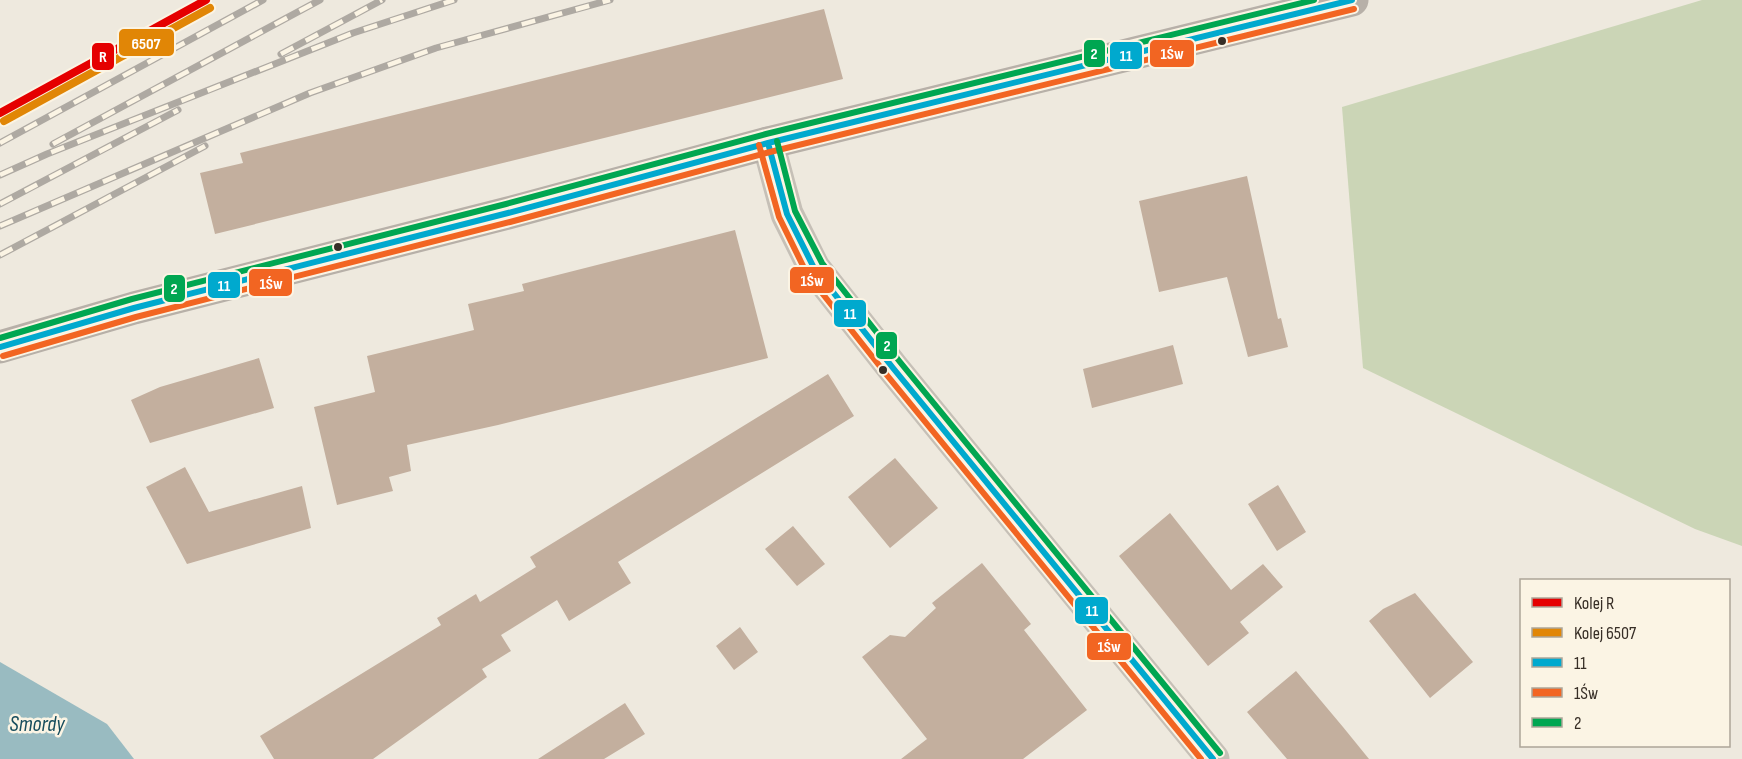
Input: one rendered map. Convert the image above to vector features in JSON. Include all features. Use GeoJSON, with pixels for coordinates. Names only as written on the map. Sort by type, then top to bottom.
{"type":"FeatureCollection","features":[{"type":"Feature","properties":{"kind":"main road"},"geometry":{"type":"LineString","coordinates":[[0,347],[134,308],[508,213],[768,143],[1352,0]]}},
{"type":"Feature","properties":{"kind":"street"},"geometry":{"type":"LineString","coordinates":[[768,143],[787,214],[814,268],[1213,759]]}},
{"type":"Feature","properties":{"kind":"green space"},"geometry":{"type":"Polygon","coordinates":[[[1702,0],[1742,0],[1742,546],[1695,529],[1363,368],[1342,107],[1702,0]]]}},
{"type":"Feature","properties":{"kind":"water","name":"Smordy"},"geometry":{"type":"Polygon","coordinates":[[[0,662],[107,724],[134,759],[0,759],[0,662]]]}},
{"type":"Feature","properties":{"kind":"building"},"geometry":{"type":"Polygon","coordinates":[[[824,9],[843,79],[215,234],[200,173],[243,163],[240,153],[824,9]]]}},
{"type":"Feature","properties":{"kind":"building"},"geometry":{"type":"Polygon","coordinates":[[[1247,176],[1278,319],[1281,318],[1288,347],[1248,357],[1227,277],[1159,292],[1139,201],[1247,176]]]}},
{"type":"Feature","properties":{"kind":"building"},"geometry":{"type":"Polygon","coordinates":[[[735,230],[768,358],[498,425],[407,445],[411,471],[389,477],[393,491],[337,505],[314,407],[375,392],[367,356],[474,330],[468,304],[524,291],[522,284],[735,230]]]}},
{"type":"Feature","properties":{"kind":"building"},"geometry":{"type":"Polygon","coordinates":[[[1173,345],[1183,384],[1092,408],[1083,369],[1173,345]]]}},
{"type":"Feature","properties":{"kind":"building"},"geometry":{"type":"Polygon","coordinates":[[[259,358],[274,408],[150,443],[131,400],[160,387],[259,358]]]}},
{"type":"Feature","properties":{"kind":"building"},"geometry":{"type":"Polygon","coordinates":[[[828,374],[854,416],[618,562],[631,583],[569,621],[557,600],[501,635],[511,651],[482,669],[487,677],[373,759],[274,759],[260,736],[441,625],[437,618],[476,594],[480,602],[536,567],[530,557],[828,374]]]}},
{"type":"Feature","properties":{"kind":"building"},"geometry":{"type":"Polygon","coordinates":[[[895,458],[938,508],[890,548],[848,497],[895,458]]]}},
{"type":"Feature","properties":{"kind":"building"},"geometry":{"type":"Polygon","coordinates":[[[185,467],[209,512],[302,486],[311,528],[187,564],[146,487],[185,467]]]}},
{"type":"Feature","properties":{"kind":"building"},"geometry":{"type":"Polygon","coordinates":[[[1278,485],[1306,532],[1277,551],[1248,504],[1278,485]]]}},
{"type":"Feature","properties":{"kind":"building"},"geometry":{"type":"Polygon","coordinates":[[[1170,513],[1231,590],[1263,564],[1283,587],[1240,622],[1249,633],[1208,666],[1119,556],[1170,513]]]}},
{"type":"Feature","properties":{"kind":"building"},"geometry":{"type":"Polygon","coordinates":[[[793,526],[825,564],[797,586],[765,549],[793,526]]]}},
{"type":"Feature","properties":{"kind":"building"},"geometry":{"type":"Polygon","coordinates":[[[982,563],[1031,624],[1024,630],[1087,710],[1023,759],[901,759],[927,739],[862,657],[890,635],[905,637],[936,608],[932,603],[982,563]]]}},
{"type":"Feature","properties":{"kind":"building"},"geometry":{"type":"Polygon","coordinates":[[[1415,593],[1473,662],[1430,698],[1369,621],[1383,609],[1415,593]]]}},
{"type":"Feature","properties":{"kind":"building"},"geometry":{"type":"Polygon","coordinates":[[[740,627],[758,652],[734,670],[716,646],[740,627]]]}},
{"type":"Feature","properties":{"kind":"building"},"geometry":{"type":"Polygon","coordinates":[[[1296,671],[1369,759],[1287,759],[1247,712],[1296,671]]]}},
{"type":"Feature","properties":{"kind":"building"},"geometry":{"type":"Polygon","coordinates":[[[625,703],[645,734],[604,759],[538,759],[625,703]]]}},
{"type":"Feature","properties":{"kind":"railway"},"geometry":{"type":"LineString","coordinates":[[0,143],[263,0]]}},
{"type":"Feature","properties":{"kind":"railway"},"geometry":{"type":"LineString","coordinates":[[53,144],[320,0]]}},
{"type":"Feature","properties":{"kind":"railway"},"geometry":{"type":"LineString","coordinates":[[281,54],[382,0]]}},
{"type":"Feature","properties":{"kind":"railway"},"geometry":{"type":"LineString","coordinates":[[0,175],[47,154],[353,33],[454,0]]}},
{"type":"Feature","properties":{"kind":"railway"},"geometry":{"type":"LineString","coordinates":[[0,226],[310,93],[436,48],[610,0]]}},
{"type":"Feature","properties":{"kind":"railway"},"geometry":{"type":"LineString","coordinates":[[0,204],[178,110]]}},
{"type":"Feature","properties":{"kind":"railway"},"geometry":{"type":"LineString","coordinates":[[0,255],[205,146]]}},
{"type":"Feature","properties":{"kind":"rail line","name":"R"},"geometry":{"type":"LineString","coordinates":[[0,113],[206,0]]}},
{"type":"Feature","properties":{"kind":"rail line","name":"6507"},"geometry":{"type":"LineString","coordinates":[[4,121],[210,8]]}},
{"type":"Feature","properties":{"kind":"transit line","name":"2"},"geometry":{"type":"LineString","coordinates":[[0,338],[132,299],[506,204],[766,134],[1314,0]]}},
{"type":"Feature","properties":{"kind":"transit line","name":"11"},"geometry":{"type":"LineString","coordinates":[[0,347],[134,308],[508,213],[768,143],[1352,0]]}},
{"type":"Feature","properties":{"kind":"transit line","name":"1Św"},"geometry":{"type":"LineString","coordinates":[[3,356],[136,317],[510,222],[770,152],[1354,9]]}},
{"type":"Feature","properties":{"kind":"transit line","name":"2"},"geometry":{"type":"LineString","coordinates":[[777,141],[795,211],[822,263],[900,362],[1220,753]]}},
{"type":"Feature","properties":{"kind":"transit line","name":"11"},"geometry":{"type":"LineString","coordinates":[[768,143],[787,214],[814,268],[1213,759]]}},
{"type":"Feature","properties":{"kind":"transit line","name":"1Św"},"geometry":{"type":"LineString","coordinates":[[759,145],[779,217],[807,274],[1201,759]]}}]}
